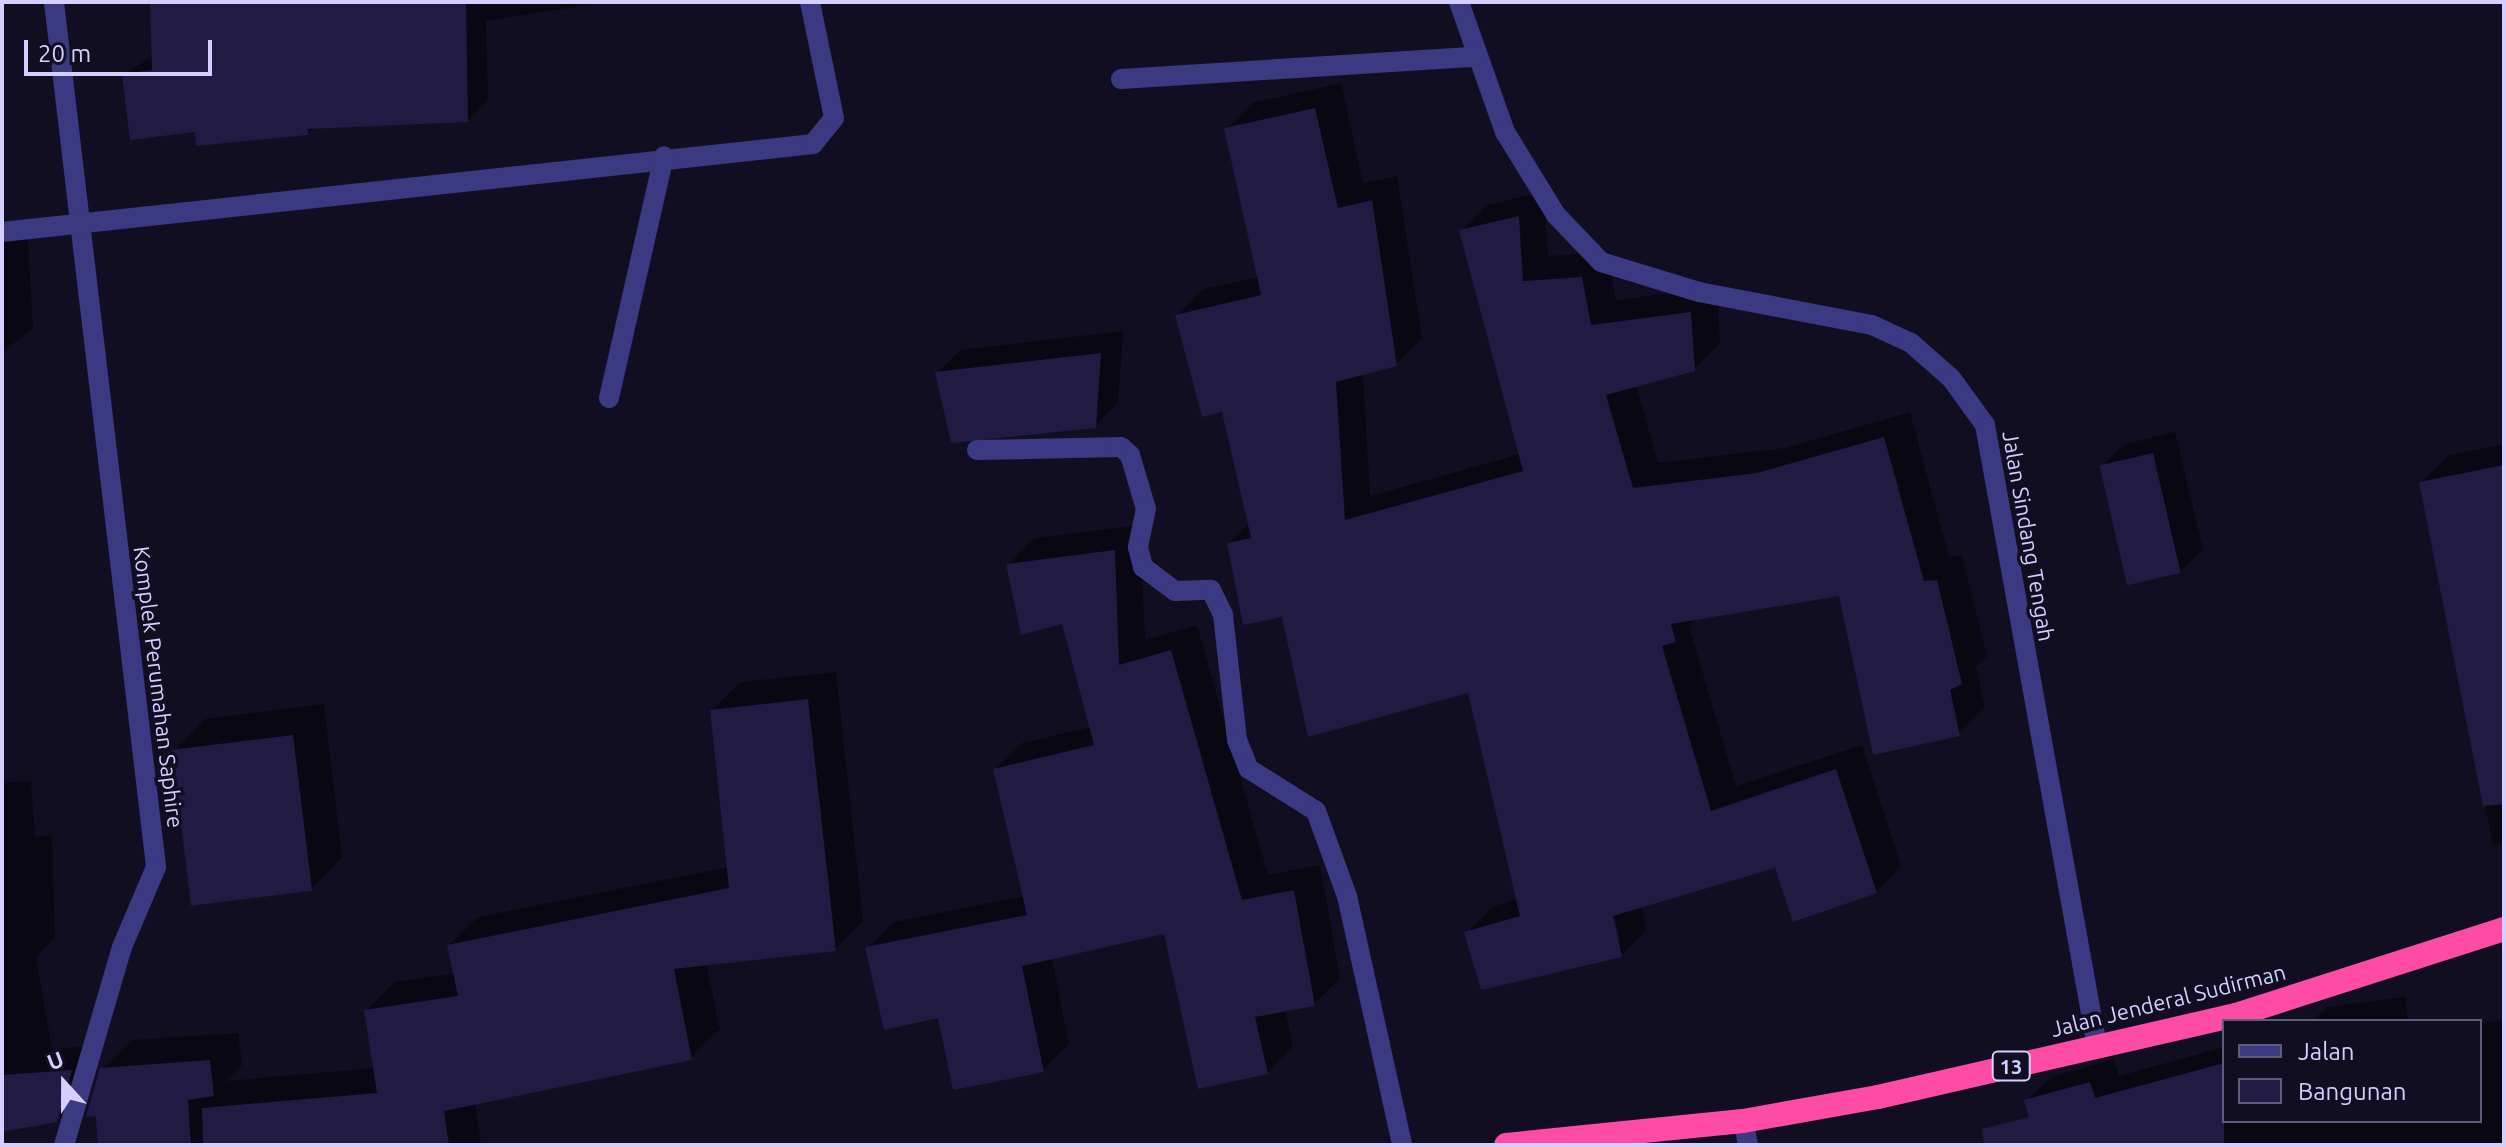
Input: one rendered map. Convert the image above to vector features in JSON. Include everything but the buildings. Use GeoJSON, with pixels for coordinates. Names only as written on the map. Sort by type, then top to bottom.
{"type":"FeatureCollection","features":[{"type":"Feature","properties":{"kind":"highway","name":"Jalan Jenderal Sudirman"},"geometry":{"type":"LineString","coordinates":[[1506,1145],[1746,1133],[2097,1046],[2236,1015],[2504,929]]}},
{"type":"Feature","properties":{"kind":"street","name":"Komplek Perumahan Saphire"},"geometry":{"type":"LineString","coordinates":[[54,2],[76,221],[156,867],[122,947],[64,1145]]}},
{"type":"Feature","properties":{"kind":"street"},"geometry":{"type":"LineString","coordinates":[[2,232],[76,221],[664,156],[738,155],[813,144],[826,135],[834,118],[810,2]]}},
{"type":"Feature","properties":{"kind":"street","name":"Jalan Sindang Tengah"},"geometry":{"type":"LineString","coordinates":[[1459,2],[1474,57],[1505,132],[1556,215],[1601,262],[1699,292],[1872,325],[1911,343],[1951,378],[1985,425],[2097,1046]]}},
{"type":"Feature","properties":{"kind":"street"},"geometry":{"type":"LineString","coordinates":[[1121,79],[1474,57]]}},
{"type":"Feature","properties":{"kind":"street"},"geometry":{"type":"LineString","coordinates":[[609,398],[664,156]]}},
{"type":"Feature","properties":{"kind":"street"},"geometry":{"type":"LineString","coordinates":[[977,450],[1121,447],[1130,455],[1146,509],[1138,547],[1143,567],[1175,591],[1211,590],[1223,615],[1237,740],[1249,769],[1316,811],[1347,896],[1402,1145]]}}]}
